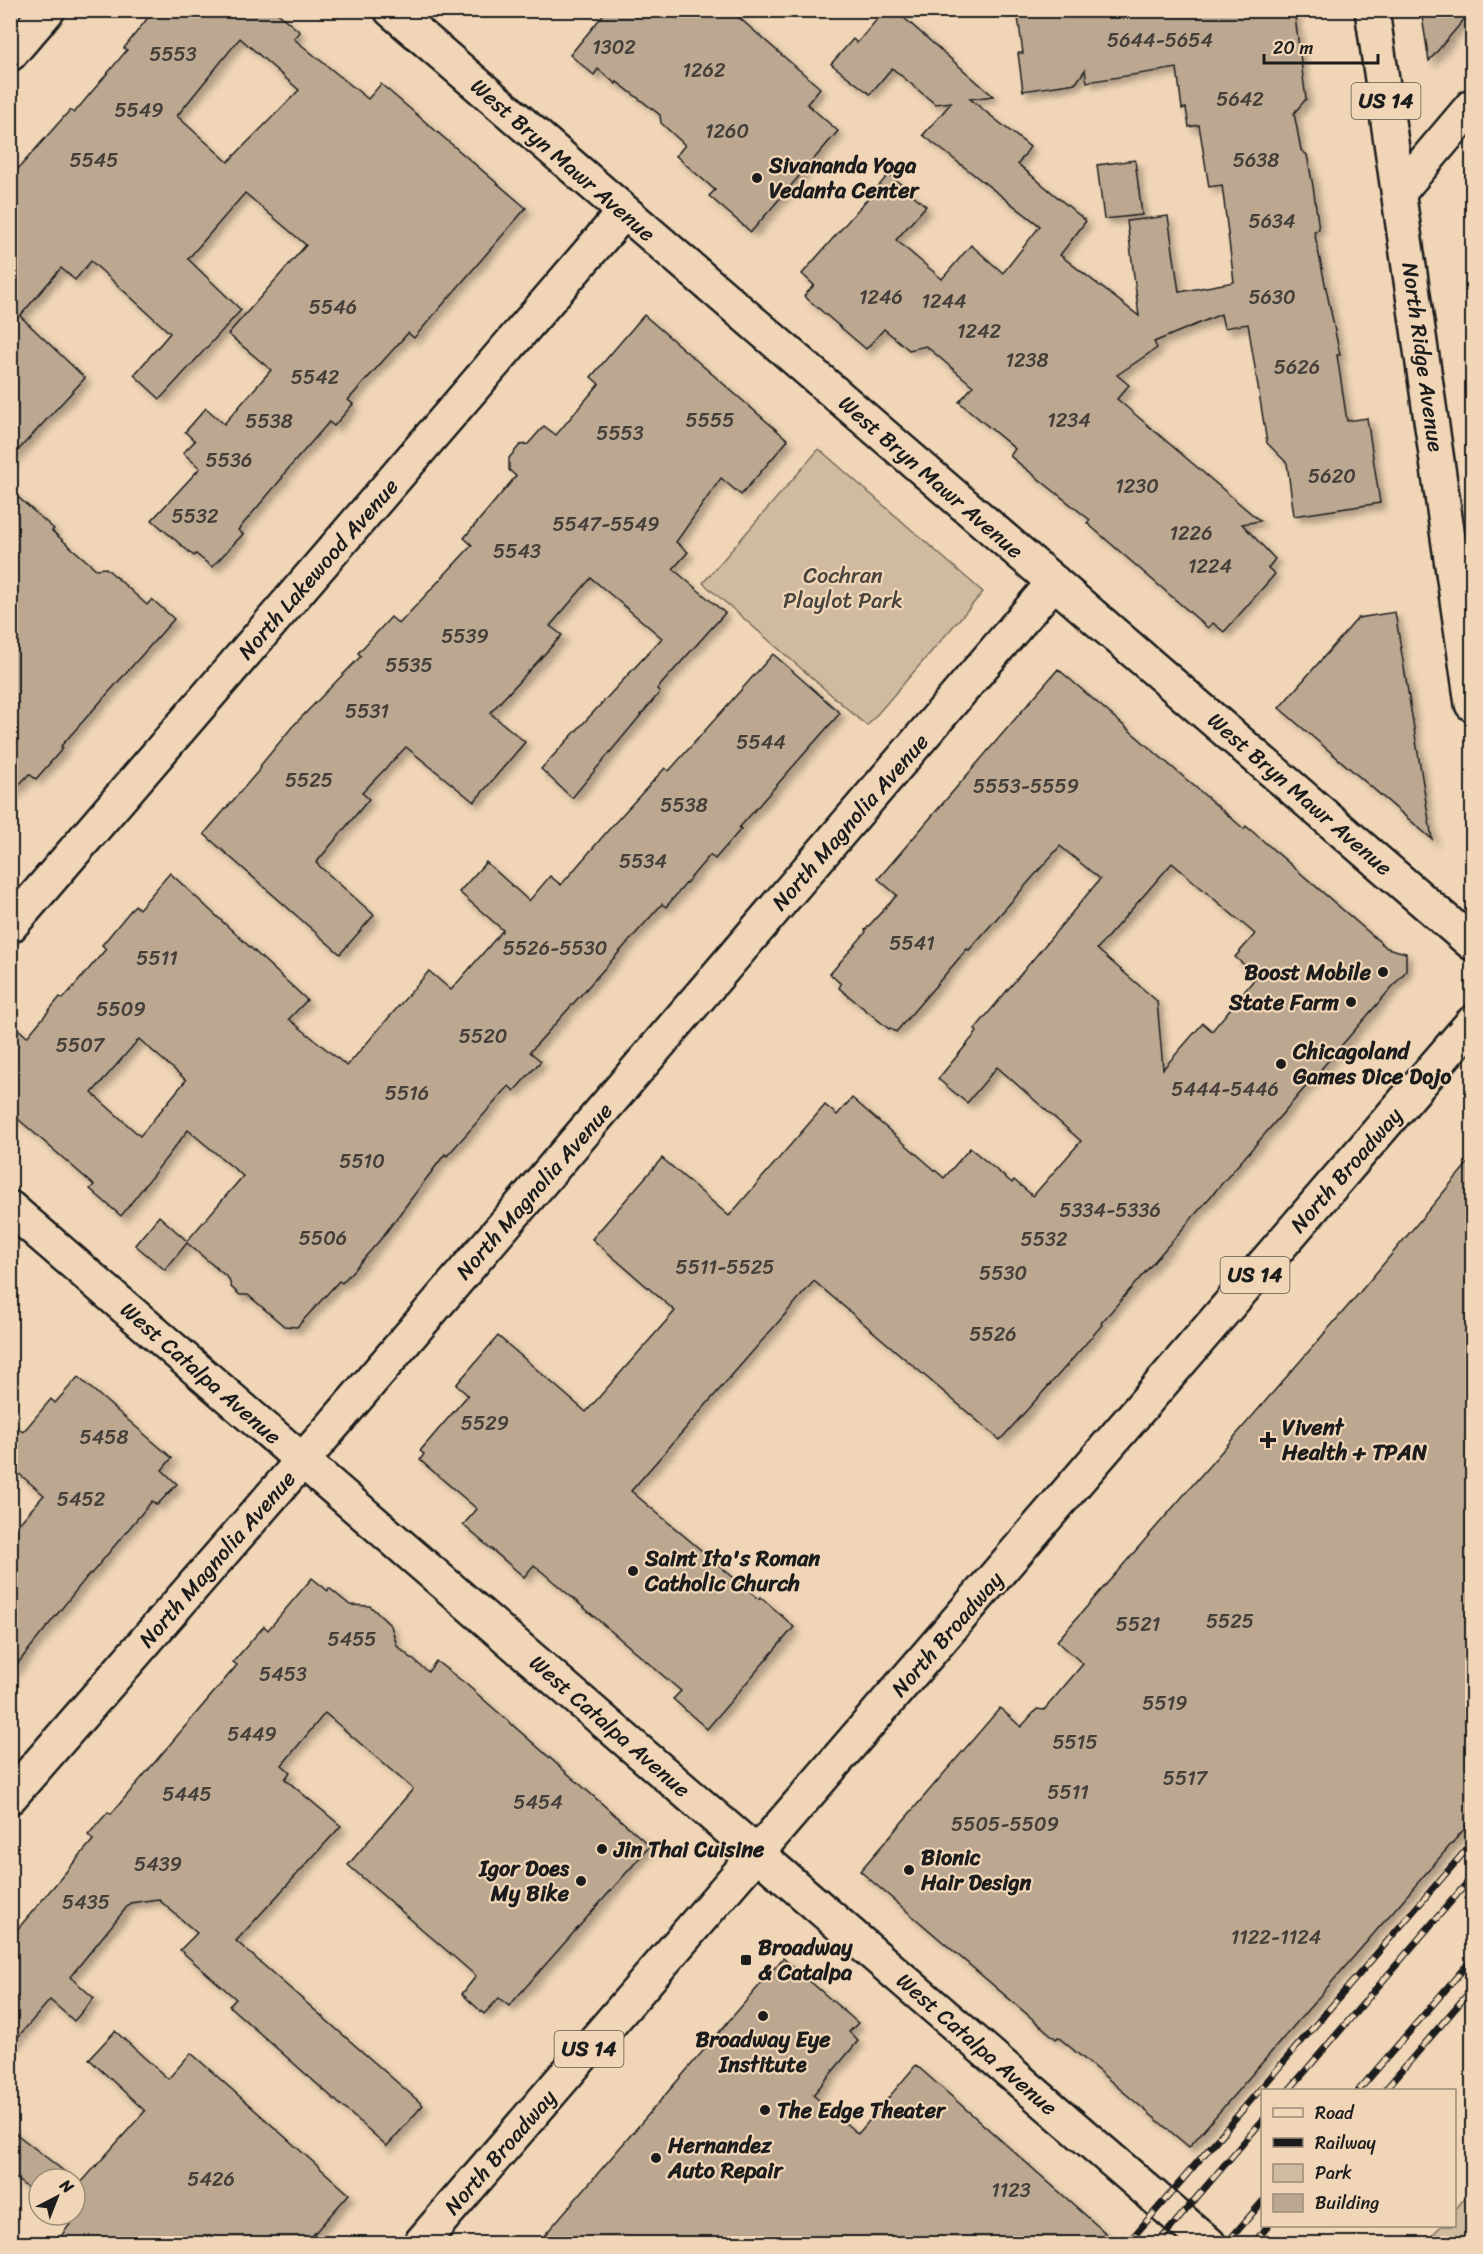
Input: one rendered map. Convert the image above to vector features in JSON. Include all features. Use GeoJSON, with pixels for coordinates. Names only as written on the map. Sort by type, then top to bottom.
{"type":"FeatureCollection","features":[{"type":"Feature","properties":{"kind":"street"},"geometry":{"type":"LineString","coordinates":[[10,54],[48,10]]}},
{"type":"Feature","properties":{"kind":"street","name":"West Bryn Mawr Avenue"},"geometry":{"type":"LineString","coordinates":[[391,10],[1473,943]]}},
{"type":"Feature","properties":{"kind":"street","name":"North Ridge Avenue"},"geometry":{"type":"LineString","coordinates":[[1372,10],[1473,704]]}},
{"type":"Feature","properties":{"kind":"street"},"geometry":{"type":"LineString","coordinates":[[1400,191],[1473,106]]}},
{"type":"Feature","properties":{"kind":"street","name":"North Lakewood Avenue"},"geometry":{"type":"LineString","coordinates":[[10,926],[624,212]]}},
{"type":"Feature","properties":{"kind":"street","name":"North Magnolia Avenue"},"geometry":{"type":"LineString","coordinates":[[10,1797],[302,1460],[1054,582]]}},
{"type":"Feature","properties":{"kind":"street","name":"North Broadway"},"geometry":{"type":"LineString","coordinates":[[420,2244],[1473,1023]]}},
{"type":"Feature","properties":{"kind":"street","name":"West Catalpa Avenue"},"geometry":{"type":"LineString","coordinates":[[10,1208],[1209,2244]]}},
{"type":"Feature","properties":{"kind":"green space","name":"Cochran Playlot Park"},"geometry":{"type":"Polygon","coordinates":[[[819,449],[983,592],[867,726],[703,583],[819,449]]]}},
{"type":"Feature","properties":{"kind":"green space"},"geometry":{"type":"Polygon","coordinates":[[[1472,2189],[1472,2243],[1425,2243],[1440,2227],[1456,2227],[1456,2209],[1472,2189]]]}},
{"type":"Feature","properties":{"kind":"building"},"geometry":{"type":"Polygon","coordinates":[[[154,10],[274,10],[300,32],[294,39],[368,99],[381,84],[526,208],[414,338],[408,333],[348,400],[353,404],[334,426],[329,422],[282,476],[238,530],[243,534],[212,567],[196,554],[194,556],[152,520],[200,468],[183,453],[195,441],[185,432],[206,408],[224,424],[271,370],[228,334],[306,245],[245,193],[188,259],[241,310],[160,399],[134,375],[170,333],[91,261],[75,280],[61,268],[20,316],[85,378],[10,459],[10,178],[70,110],[74,113],[127,50],[124,48],[154,10]],[[240,38],[177,116],[228,162],[299,90],[240,38]]]}},
{"type":"Feature","properties":{"kind":"building"},"geometry":{"type":"Polygon","coordinates":[[[607,10],[730,10],[820,88],[807,104],[838,131],[751,232],[709,196],[715,190],[676,156],[685,145],[661,123],[660,115],[598,69],[594,75],[570,55],[607,10]]]}},
{"type":"Feature","properties":{"kind":"building"},"geometry":{"type":"Polygon","coordinates":[[[885,10],[895,10],[993,96],[970,99],[1030,147],[1018,164],[1086,221],[1060,255],[1139,316],[1127,221],[1168,216],[1179,292],[1234,282],[1222,185],[1209,187],[1199,125],[1189,127],[1186,108],[1182,109],[1177,68],[1087,82],[1085,70],[1076,83],[1023,91],[1018,53],[1023,53],[1017,10],[1294,10],[1306,99],[1294,113],[1301,150],[1307,155],[1313,186],[1319,230],[1314,231],[1340,355],[1337,355],[1347,421],[1367,418],[1380,503],[1294,516],[1287,463],[1267,443],[1248,324],[1224,328],[1221,314],[1154,342],[1157,348],[1117,375],[1129,385],[1117,399],[1260,521],[1242,524],[1275,559],[1268,568],[1275,574],[1224,632],[1213,623],[1208,628],[1087,523],[1090,520],[1010,456],[1015,449],[959,402],[973,386],[926,346],[909,350],[884,329],[866,349],[804,296],[814,285],[802,274],[889,174],[926,206],[896,240],[942,279],[971,245],[1003,273],[1040,226],[923,135],[952,102],[935,104],[892,68],[870,94],[831,64],[853,39],[857,43],[885,10]]]}},
{"type":"Feature","properties":{"kind":"building"},"geometry":{"type":"Polygon","coordinates":[[[1421,10],[1472,10],[1429,61],[1421,10]]]}},
{"type":"Feature","properties":{"kind":"building"},"geometry":{"type":"Polygon","coordinates":[[[1135,160],[1142,215],[1104,219],[1097,165],[1135,160]]]}},
{"type":"Feature","properties":{"kind":"building"},"geometry":{"type":"Polygon","coordinates":[[[644,315],[788,440],[741,495],[721,478],[676,542],[688,552],[673,569],[725,613],[657,689],[660,692],[572,798],[541,769],[662,638],[591,578],[550,626],[562,635],[490,713],[525,742],[474,802],[406,747],[362,793],[369,799],[316,863],[374,915],[340,954],[204,834],[261,768],[260,766],[292,727],[361,656],[358,653],[391,617],[399,624],[472,545],[464,538],[516,476],[509,470],[509,458],[520,445],[528,444],[544,426],[556,435],[599,384],[591,377],[644,315]]]}},
{"type":"Feature","properties":{"kind":"building"},"geometry":{"type":"Polygon","coordinates":[[[10,490],[96,569],[106,568],[147,605],[152,599],[174,619],[61,746],[63,748],[36,779],[29,774],[10,795],[10,490]]]}},
{"type":"Feature","properties":{"kind":"building"},"geometry":{"type":"Polygon","coordinates":[[[1395,612],[1432,839],[1279,708],[1358,618],[1395,612]]]}},
{"type":"Feature","properties":{"kind":"building"},"geometry":{"type":"Polygon","coordinates":[[[773,654],[840,713],[739,828],[741,829],[715,859],[710,855],[666,907],[662,904],[530,1052],[541,1061],[514,1091],[509,1086],[447,1156],[445,1154],[380,1240],[342,1283],[339,1281],[297,1327],[284,1326],[248,1295],[240,1295],[231,1287],[229,1279],[187,1243],[165,1270],[135,1245],[159,1216],[187,1241],[243,1176],[188,1130],[121,1216],[90,1189],[94,1185],[10,1112],[10,1022],[27,1037],[60,997],[63,999],[106,949],[102,945],[135,905],[139,909],[170,873],[307,1000],[289,1019],[347,1066],[429,971],[451,990],[503,930],[459,892],[486,862],[529,901],[550,876],[561,885],[665,768],[669,771],[773,654]],[[139,1039],[92,1093],[140,1136],[186,1080],[139,1039]]]}},
{"type":"Feature","properties":{"kind":"building"},"geometry":{"type":"Polygon","coordinates":[[[1058,669],[1244,829],[1246,826],[1387,948],[1406,953],[1406,971],[1101,1323],[1102,1325],[1000,1440],[814,1281],[631,1491],[759,1599],[761,1597],[794,1627],[707,1729],[673,1699],[681,1691],[534,1565],[524,1577],[463,1525],[477,1509],[420,1460],[424,1454],[420,1451],[468,1395],[456,1385],[498,1336],[586,1412],[675,1311],[592,1239],[662,1158],[729,1216],[825,1105],[837,1115],[852,1098],[944,1178],[970,1148],[1012,1183],[1014,1180],[1033,1196],[1081,1141],[997,1067],[967,1103],[938,1079],[977,1032],[975,1029],[1100,879],[1060,846],[896,1032],[889,1029],[839,988],[841,984],[830,974],[897,895],[878,879],[1058,669]],[[1172,863],[1097,949],[1157,1001],[1163,1069],[1203,1023],[1212,1031],[1257,976],[1235,957],[1255,934],[1172,863]]]}},
{"type":"Feature","properties":{"kind":"building"},"geometry":{"type":"Polygon","coordinates":[[[1473,1157],[1473,1819],[1189,2147],[1058,2037],[1056,2039],[860,1871],[1000,1708],[1021,1727],[1037,1709],[1044,1710],[1083,1664],[1057,1641],[1355,1298],[1473,1157]]]}},
{"type":"Feature","properties":{"kind":"building"},"geometry":{"type":"Polygon","coordinates":[[[78,1377],[172,1458],[162,1470],[177,1484],[157,1505],[152,1501],[90,1573],[10,1673],[10,1534],[44,1495],[10,1466],[10,1422],[23,1432],[51,1399],[55,1403],[78,1377]]]}},
{"type":"Feature","properties":{"kind":"building"},"geometry":{"type":"Polygon","coordinates":[[[312,1578],[350,1605],[370,1606],[391,1626],[397,1646],[428,1672],[436,1661],[466,1684],[650,1846],[509,2006],[499,1998],[484,2014],[462,1994],[476,1976],[348,1865],[413,1789],[325,1713],[282,1765],[290,1772],[285,1779],[341,1826],[236,1941],[423,2105],[387,2146],[229,2006],[236,1999],[180,1950],[197,1933],[158,1899],[130,1903],[70,1977],[94,1998],[74,2021],[50,2000],[10,2046],[10,1938],[93,1840],[88,1835],[108,1812],[111,1814],[237,1665],[233,1662],[264,1626],[268,1630],[312,1578]]]}},
{"type":"Feature","properties":{"kind":"building"},"geometry":{"type":"Polygon","coordinates":[[[783,1958],[858,2023],[849,2032],[858,2041],[813,2095],[858,2134],[916,2065],[1118,2244],[537,2244],[783,1958]]]}},
{"type":"Feature","properties":{"kind":"building"},"geometry":{"type":"Polygon","coordinates":[[[115,2031],[168,2079],[191,2053],[349,2194],[305,2244],[55,2244],[68,2227],[87,2227],[87,2176],[145,2111],[89,2059],[115,2031]]]}},
{"type":"Feature","properties":{"kind":"building"},"geometry":{"type":"Polygon","coordinates":[[[10,2129],[59,2167],[27,2167],[27,2187],[10,2174],[10,2129]]]}},
{"type":"Feature","properties":{"kind":"railway"},"geometry":{"type":"LineString","coordinates":[[1127,2244],[1472,1843]]}},
{"type":"Feature","properties":{"kind":"railway"},"geometry":{"type":"LineString","coordinates":[[1290,2089],[1472,1877]]}},
{"type":"Feature","properties":{"kind":"railway"},"geometry":{"type":"LineString","coordinates":[[1360,2089],[1472,1959]]}},
{"type":"Feature","properties":{"kind":"railway"},"geometry":{"type":"LineString","coordinates":[[1386,2089],[1472,1989]]}},
{"type":"Feature","properties":{"kind":"railway"},"geometry":{"type":"LineString","coordinates":[[1157,2244],[1261,2122]]}},
{"type":"Feature","properties":{"kind":"railway"},"geometry":{"type":"LineString","coordinates":[[1226,2244],[1261,2203]]}},
{"type":"Feature","properties":{"kind":"railway"},"geometry":{"type":"LineString","coordinates":[[1253,2244],[1267,2227]]}},
{"type":"Feature","properties":{"kind":"place","name":"Sivananda Yoga Vedanta Center"},"geometry":{"type":"Point","coordinates":[757,178]}},
{"type":"Feature","properties":{"kind":"place","name":"Boost Mobile"},"geometry":{"type":"Point","coordinates":[1383,972]}},
{"type":"Feature","properties":{"kind":"place","name":"State Farm"},"geometry":{"type":"Point","coordinates":[1351,1002]}},
{"type":"Feature","properties":{"kind":"place","name":"Chicagoland Games Dice Dojo"},"geometry":{"type":"Point","coordinates":[1281,1064]}},
{"type":"Feature","properties":{"kind":"place","name":"Vivent Health + TPAN"},"geometry":{"type":"Point","coordinates":[1268,1440]}},
{"type":"Feature","properties":{"kind":"place","name":"Saint Ita's Roman Catholic Church"},"geometry":{"type":"Point","coordinates":[633,1571]}},
{"type":"Feature","properties":{"kind":"place","name":"Jin Thai Cuisine"},"geometry":{"type":"Point","coordinates":[602,1849]}},
{"type":"Feature","properties":{"kind":"place","name":"Bionic Hair Design"},"geometry":{"type":"Point","coordinates":[909,1870]}},
{"type":"Feature","properties":{"kind":"place","name":"Igor Does My Bike"},"geometry":{"type":"Point","coordinates":[581,1881]}},
{"type":"Feature","properties":{"kind":"place","name":"Broadway & Catalpa"},"geometry":{"type":"Point","coordinates":[746,1960]}},
{"type":"Feature","properties":{"kind":"place","name":"Broadway Eye Institute"},"geometry":{"type":"Point","coordinates":[763,2016]}},
{"type":"Feature","properties":{"kind":"place","name":"The Edge Theater"},"geometry":{"type":"Point","coordinates":[765,2110]}},
{"type":"Feature","properties":{"kind":"place","name":"Hernandez Auto Repair"},"geometry":{"type":"Point","coordinates":[656,2158]}}]}
